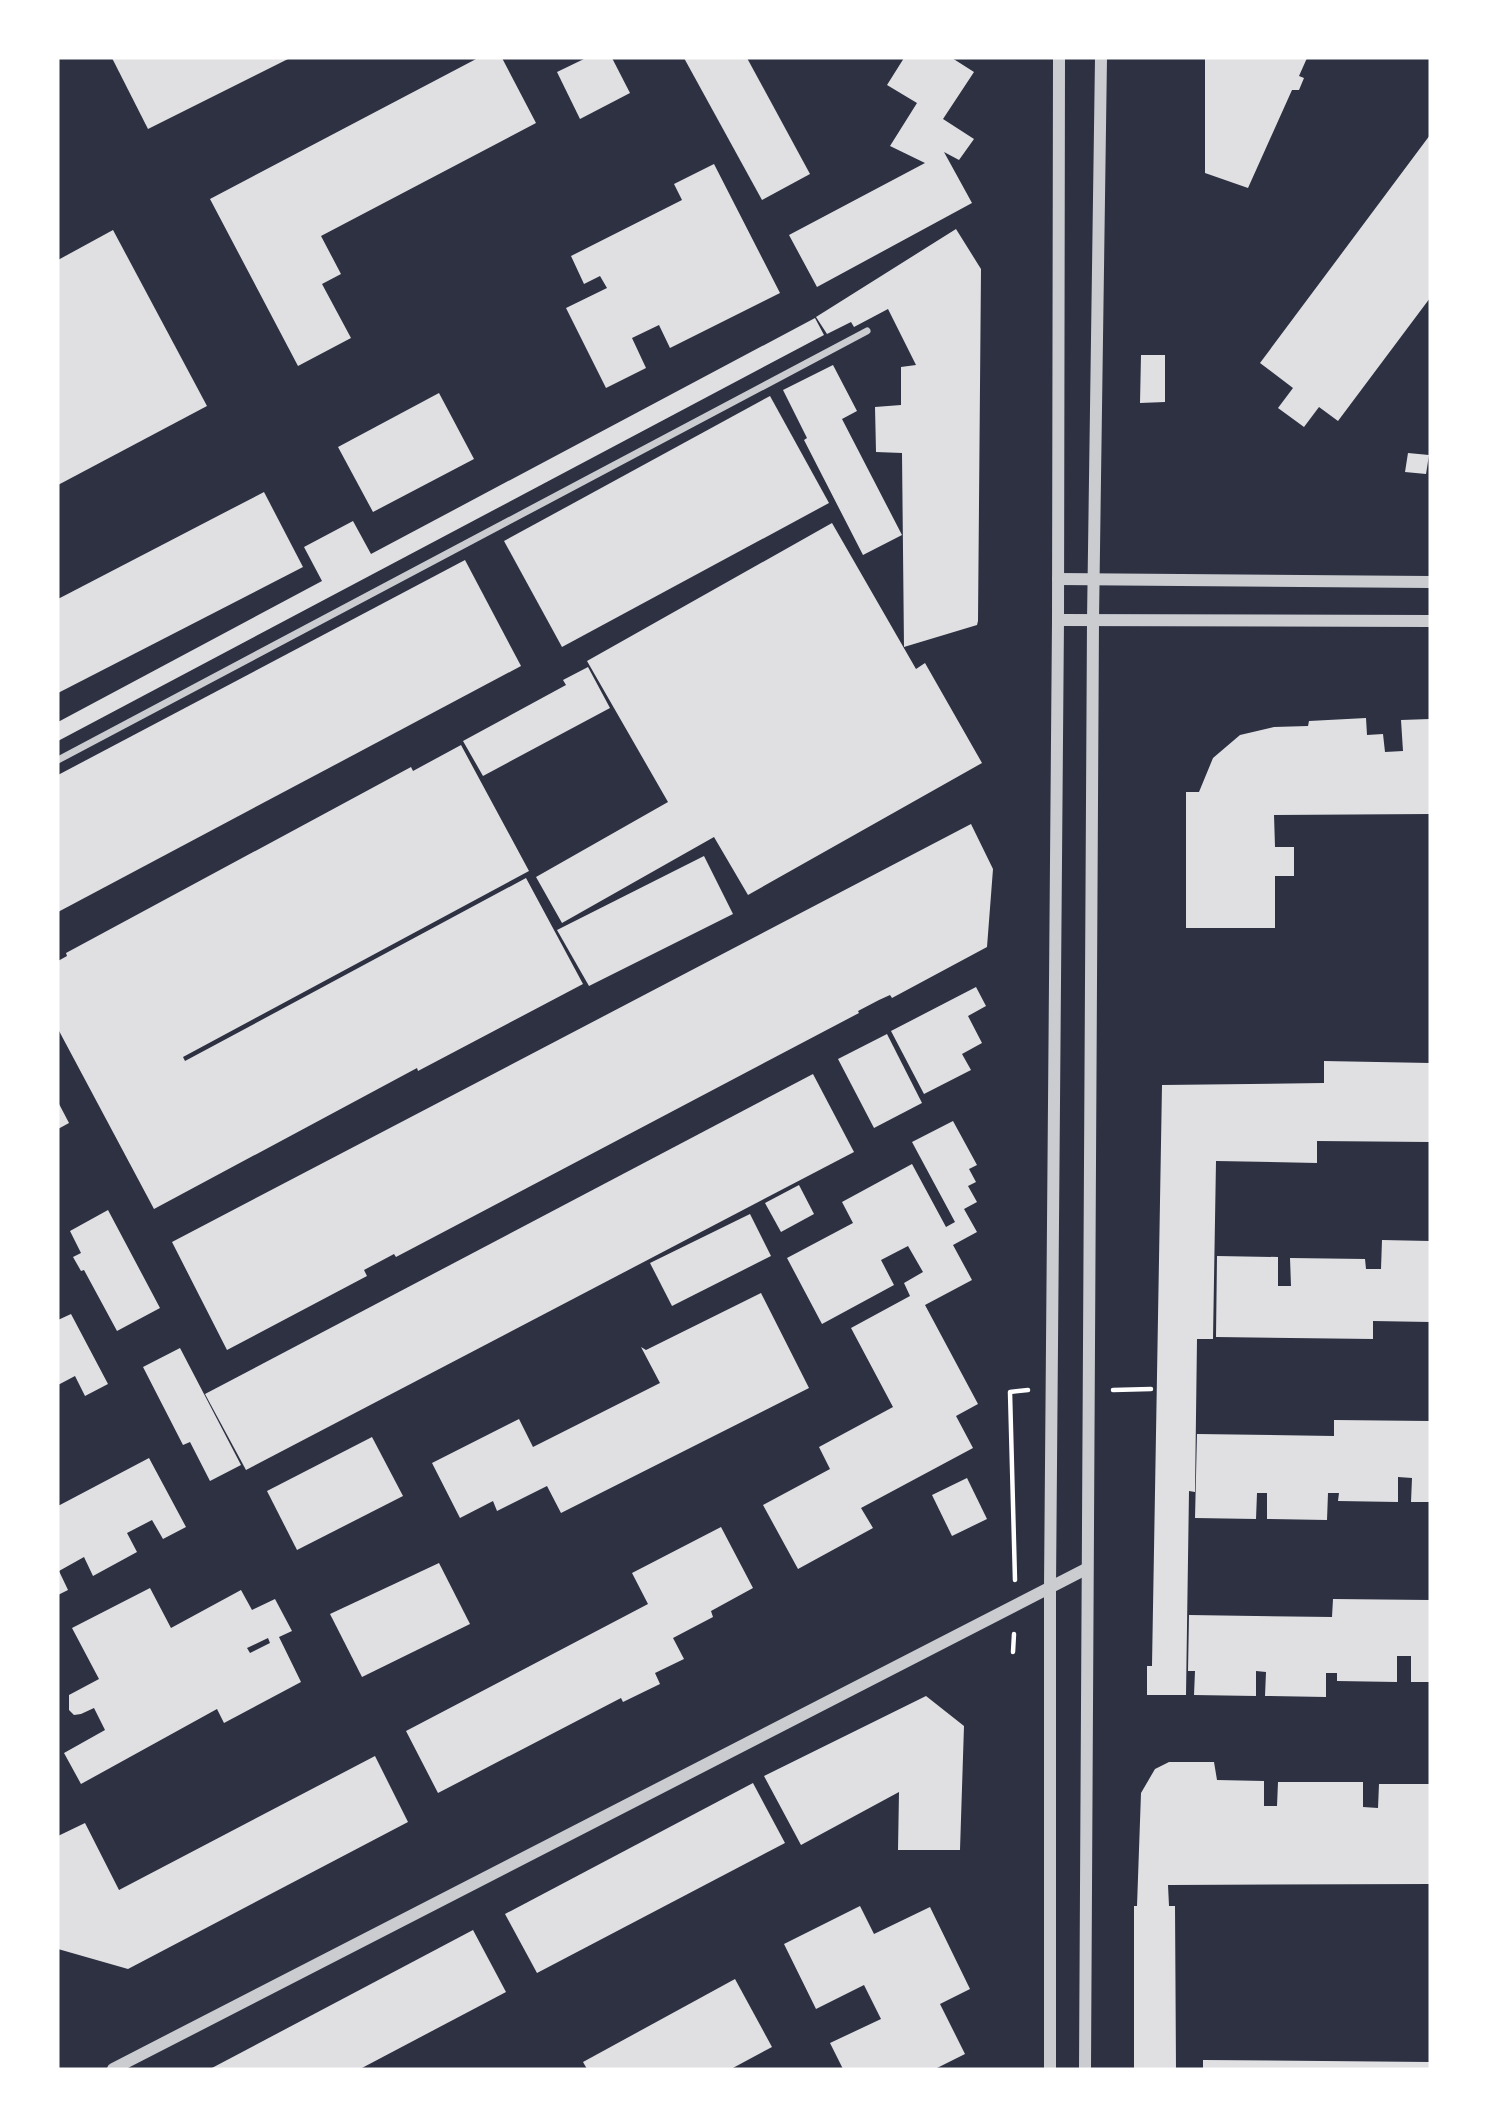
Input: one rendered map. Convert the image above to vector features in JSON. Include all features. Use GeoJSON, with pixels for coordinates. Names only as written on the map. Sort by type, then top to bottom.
{"type":"FeatureCollection","features":[{"type":"Feature","properties":{"kind":"street"},"geometry":{"type":"LineString","coordinates":[[1051,2069],[1050,1586],[1059,620],[1059,58]]}},
{"type":"Feature","properties":{"kind":"street"},"geometry":{"type":"LineString","coordinates":[[1084,2069],[1093,620],[1101,58]]}},
{"type":"Feature","properties":{"kind":"street"},"geometry":{"type":"LineString","coordinates":[[58,760],[867,331]]}},
{"type":"Feature","properties":{"kind":"street"},"geometry":{"type":"LineString","coordinates":[[1058,579],[1430,582]]}},
{"type":"Feature","properties":{"kind":"street"},"geometry":{"type":"LineString","coordinates":[[1059,620],[1430,621]]}},
{"type":"Feature","properties":{"kind":"street"},"geometry":{"type":"LineString","coordinates":[[113,2069],[1015,1603],[1086,1569]]}},
{"type":"Feature","properties":{"kind":"path"},"geometry":{"type":"LineString","coordinates":[[1013,1653],[1015,1603],[1010,1392],[1026,1390]]}},
{"type":"Feature","properties":{"kind":"building"},"geometry":{"type":"Polygon","coordinates":[[[112,58],[290,58],[148,129],[112,58]]]}},
{"type":"Feature","properties":{"kind":"building"},"geometry":{"type":"Polygon","coordinates":[[[478,58],[502,58],[536,123],[321,236],[341,274],[322,284],[351,338],[298,366],[210,199],[478,58]]]}},
{"type":"Feature","properties":{"kind":"building"},"geometry":{"type":"Polygon","coordinates":[[[586,58],[612,58],[630,93],[580,119],[557,72],[586,58]]]}},
{"type":"Feature","properties":{"kind":"building"},"geometry":{"type":"Polygon","coordinates":[[[684,58],[747,58],[810,174],[762,200],[684,58]]]}},
{"type":"Feature","properties":{"kind":"building"},"geometry":{"type":"Polygon","coordinates":[[[904,58],[952,58],[974,72],[943,119],[974,139],[959,160],[944,152],[972,203],[817,287],[789,235],[925,163],[890,146],[917,103],[887,85],[904,58]]]}},
{"type":"Feature","properties":{"kind":"building"},"geometry":{"type":"Polygon","coordinates":[[[1205,58],[1307,58],[1299,76],[1304,78],[1299,90],[1292,90],[1248,188],[1205,173],[1205,58]]]}},
{"type":"Feature","properties":{"kind":"building"},"geometry":{"type":"Polygon","coordinates":[[[1430,135],[1430,298],[1338,421],[1319,407],[1304,427],[1278,408],[1293,388],[1260,363],[1430,135]]]}},
{"type":"Feature","properties":{"kind":"building"},"geometry":{"type":"Polygon","coordinates":[[[714,164],[780,293],[670,348],[659,325],[632,338],[646,368],[606,388],[566,308],[607,288],[600,276],[584,284],[571,256],[682,200],[674,184],[714,164]]]}},
{"type":"Feature","properties":{"kind":"building"},"geometry":{"type":"Polygon","coordinates":[[[956,229],[981,269],[978,621],[977,625],[904,647],[902,453],[876,452],[875,407],[901,405],[901,367],[916,365],[888,309],[854,327],[851,322],[827,334],[816,317],[956,229]]]}},
{"type":"Feature","properties":{"kind":"building"},"geometry":{"type":"Polygon","coordinates":[[[113,230],[207,406],[58,485],[58,260],[113,230]]]}},
{"type":"Feature","properties":{"kind":"building"},"geometry":{"type":"Polygon","coordinates":[[[815,318],[824,335],[58,741],[58,722],[322,581],[304,547],[353,521],[371,554],[815,318]]]}},
{"type":"Feature","properties":{"kind":"building"},"geometry":{"type":"Polygon","coordinates":[[[1141,355],[1165,355],[1165,402],[1140,403],[1141,355]]]}},
{"type":"Feature","properties":{"kind":"building"},"geometry":{"type":"Polygon","coordinates":[[[833,365],[857,411],[842,419],[902,535],[863,555],[804,440],[807,438],[783,390],[833,365]]]}},
{"type":"Feature","properties":{"kind":"building"},"geometry":{"type":"Polygon","coordinates":[[[439,393],[474,459],[373,512],[338,447],[439,393]]]}},
{"type":"Feature","properties":{"kind":"building"},"geometry":{"type":"Polygon","coordinates":[[[770,396],[829,503],[562,647],[504,541],[770,396]]]}},
{"type":"Feature","properties":{"kind":"building"},"geometry":{"type":"Polygon","coordinates":[[[1408,453],[1429,455],[1426,474],[1405,472],[1408,453]]]}},
{"type":"Feature","properties":{"kind":"building"},"geometry":{"type":"Polygon","coordinates":[[[264,492],[303,567],[58,693],[58,599],[264,492]]]}},
{"type":"Feature","properties":{"kind":"building"},"geometry":{"type":"Polygon","coordinates":[[[832,523],[916,669],[925,663],[982,763],[748,895],[714,837],[562,923],[536,877],[668,802],[587,661],[832,523]]]}},
{"type":"Feature","properties":{"kind":"building"},"geometry":{"type":"Polygon","coordinates":[[[465,560],[521,666],[58,912],[58,775],[465,560]]]}},
{"type":"Feature","properties":{"kind":"building"},"geometry":{"type":"Polygon","coordinates":[[[588,667],[610,708],[483,776],[463,741],[566,685],[563,680],[588,667]]]}},
{"type":"Feature","properties":{"kind":"building"},"geometry":{"type":"Polygon","coordinates":[[[1366,718],[1367,735],[1383,734],[1385,752],[1403,751],[1401,720],[1430,719],[1430,814],[1274,815],[1275,847],[1294,847],[1294,876],[1275,876],[1275,928],[1186,928],[1186,792],[1199,792],[1213,758],[1240,735],[1274,727],[1308,726],[1309,721],[1366,718]]]}},
{"type":"Feature","properties":{"kind":"building"},"geometry":{"type":"Polygon","coordinates":[[[461,745],[529,871],[183,1057],[185,1061],[526,878],[583,984],[418,1071],[417,1068],[154,1209],[58,1029],[58,961],[67,956],[66,953],[411,767],[413,771],[461,745]]]}},
{"type":"Feature","properties":{"kind":"building"},"geometry":{"type":"Polygon","coordinates":[[[971,824],[993,869],[987,947],[892,998],[890,995],[858,1011],[859,1013],[396,1257],[394,1254],[364,1270],[367,1276],[227,1350],[172,1242],[971,824]]]}},
{"type":"Feature","properties":{"kind":"building"},"geometry":{"type":"Polygon","coordinates":[[[704,856],[733,914],[589,986],[557,930],[704,856]]]}},
{"type":"Feature","properties":{"kind":"building"},"geometry":{"type":"Polygon","coordinates":[[[976,987],[986,1006],[968,1016],[982,1043],[962,1054],[971,1070],[924,1094],[891,1031],[976,987]]]}},
{"type":"Feature","properties":{"kind":"building"},"geometry":{"type":"Polygon","coordinates":[[[887,1034],[922,1103],[874,1128],[838,1059],[887,1034]]]}},
{"type":"Feature","properties":{"kind":"building"},"geometry":{"type":"Polygon","coordinates":[[[1324,1061],[1430,1063],[1429,1142],[1317,1141],[1317,1163],[1216,1161],[1213,1339],[1197,1339],[1195,1492],[1189,1491],[1186,1695],[1147,1695],[1147,1666],[1152,1666],[1162,1085],[1324,1083],[1324,1061]]]}},
{"type":"Feature","properties":{"kind":"building"},"geometry":{"type":"Polygon","coordinates":[[[813,1074],[854,1152],[246,1470],[205,1394],[813,1074]]]}},
{"type":"Feature","properties":{"kind":"building"},"geometry":{"type":"Polygon","coordinates":[[[58,1102],[69,1123],[58,1129],[58,1102]]]}},
{"type":"Feature","properties":{"kind":"building"},"geometry":{"type":"Polygon","coordinates":[[[953,1121],[977,1165],[969,1169],[976,1182],[968,1186],[977,1202],[964,1209],[977,1232],[953,1245],[972,1280],[925,1305],[978,1404],[956,1416],[973,1448],[861,1508],[873,1528],[798,1569],[763,1505],[830,1469],[819,1447],[893,1407],[851,1328],[910,1296],[904,1283],[923,1272],[908,1246],[881,1260],[894,1285],[822,1324],[787,1258],[853,1223],[842,1202],[912,1164],[946,1227],[955,1222],[912,1142],[953,1121]]]}},
{"type":"Feature","properties":{"kind":"building"},"geometry":{"type":"Polygon","coordinates":[[[799,1185],[814,1214],[781,1232],[765,1203],[799,1185]]]}},
{"type":"Feature","properties":{"kind":"building"},"geometry":{"type":"Polygon","coordinates":[[[108,1210],[160,1308],[117,1331],[84,1270],[81,1271],[73,1257],[81,1253],[70,1231],[108,1210]]]}},
{"type":"Feature","properties":{"kind":"building"},"geometry":{"type":"Polygon","coordinates":[[[750,1214],[771,1256],[672,1306],[650,1263],[750,1214]]]}},
{"type":"Feature","properties":{"kind":"building"},"geometry":{"type":"Polygon","coordinates":[[[1382,1240],[1430,1241],[1430,1322],[1373,1321],[1373,1339],[1216,1337],[1217,1256],[1278,1257],[1278,1286],[1291,1286],[1290,1258],[1365,1259],[1366,1269],[1381,1269],[1382,1240]]]}},
{"type":"Feature","properties":{"kind":"building"},"geometry":{"type":"Polygon","coordinates":[[[761,1293],[809,1388],[561,1513],[547,1486],[497,1511],[493,1501],[460,1518],[432,1463],[519,1419],[533,1447],[660,1383],[641,1347],[646,1350],[761,1293]]]}},
{"type":"Feature","properties":{"kind":"building"},"geometry":{"type":"Polygon","coordinates":[[[71,1314],[108,1384],[85,1396],[75,1376],[58,1385],[58,1320],[71,1314]]]}},
{"type":"Feature","properties":{"kind":"building"},"geometry":{"type":"Polygon","coordinates":[[[180,1348],[241,1465],[210,1481],[190,1442],[183,1445],[143,1367],[180,1348]]]}},
{"type":"Feature","properties":{"kind":"building"},"geometry":{"type":"Polygon","coordinates":[[[1334,1420],[1430,1421],[1430,1502],[1411,1502],[1412,1478],[1398,1477],[1398,1502],[1338,1501],[1339,1493],[1328,1493],[1327,1520],[1267,1519],[1267,1493],[1257,1493],[1256,1519],[1195,1518],[1197,1434],[1334,1436],[1334,1420]]]}},
{"type":"Feature","properties":{"kind":"building"},"geometry":{"type":"Polygon","coordinates":[[[372,1437],[403,1496],[297,1550],[267,1491],[372,1437]]]}},
{"type":"Feature","properties":{"kind":"building"},"geometry":{"type":"Polygon","coordinates":[[[149,1458],[186,1527],[163,1539],[152,1520],[127,1533],[137,1552],[93,1576],[84,1557],[59,1571],[68,1590],[58,1595],[58,1506],[149,1458]]]}},
{"type":"Feature","properties":{"kind":"building"},"geometry":{"type":"Polygon","coordinates":[[[967,1478],[987,1519],[952,1536],[932,1495],[967,1478]]]}},
{"type":"Feature","properties":{"kind":"building"},"geometry":{"type":"Polygon","coordinates":[[[721,1527],[753,1588],[711,1611],[713,1617],[673,1638],[684,1659],[655,1673],[660,1684],[623,1702],[621,1698],[438,1793],[406,1731],[648,1604],[632,1573],[721,1527]]]}},
{"type":"Feature","properties":{"kind":"building"},"geometry":{"type":"Polygon","coordinates":[[[439,1563],[470,1624],[362,1677],[330,1614],[439,1563]]]}},
{"type":"Feature","properties":{"kind":"building"},"geometry":{"type":"Polygon","coordinates":[[[150,1588],[171,1628],[241,1590],[252,1610],[275,1599],[292,1631],[279,1637],[301,1682],[224,1723],[217,1709],[81,1784],[64,1753],[105,1730],[94,1708],[74,1715],[69,1710],[69,1695],[99,1679],[72,1628],[150,1588]],[[268,1638],[247,1648],[250,1653],[270,1643],[268,1638]]]}},
{"type":"Feature","properties":{"kind":"building"},"geometry":{"type":"Polygon","coordinates":[[[1333,1599],[1430,1600],[1430,1682],[1411,1682],[1411,1656],[1397,1656],[1397,1682],[1337,1681],[1337,1673],[1326,1673],[1326,1697],[1265,1696],[1266,1672],[1256,1671],[1256,1696],[1194,1695],[1195,1671],[1188,1671],[1189,1615],[1332,1617],[1333,1599]]]}},
{"type":"Feature","properties":{"kind":"building"},"geometry":{"type":"Polygon","coordinates":[[[926,1696],[964,1726],[960,1850],[898,1850],[899,1792],[801,1845],[764,1776],[926,1696]]]}},
{"type":"Feature","properties":{"kind":"building"},"geometry":{"type":"Polygon","coordinates":[[[375,1756],[408,1822],[128,1969],[58,1949],[58,1836],[85,1823],[119,1890],[375,1756]]]}},
{"type":"Feature","properties":{"kind":"building"},"geometry":{"type":"Polygon","coordinates":[[[1169,1762],[1214,1762],[1217,1780],[1264,1781],[1264,1806],[1277,1806],[1278,1782],[1363,1782],[1363,1807],[1378,1808],[1379,1784],[1430,1784],[1430,1884],[1168,1885],[1169,1906],[1175,1906],[1176,2069],[1134,2069],[1134,1906],[1137,1906],[1141,1793],[1155,1769],[1169,1762]]]}},
{"type":"Feature","properties":{"kind":"building"},"geometry":{"type":"Polygon","coordinates":[[[753,1783],[785,1843],[537,1973],[505,1914],[753,1783]]]}},
{"type":"Feature","properties":{"kind":"building"},"geometry":{"type":"Polygon","coordinates":[[[860,1906],[874,1934],[930,1907],[970,1989],[940,2004],[965,2054],[935,2069],[843,2069],[830,2043],[881,2019],[864,1985],[816,2009],[784,1944],[860,1906]]]}},
{"type":"Feature","properties":{"kind":"building"},"geometry":{"type":"Polygon","coordinates":[[[473,1930],[506,1992],[360,2069],[210,2069],[473,1930]]]}},
{"type":"Feature","properties":{"kind":"building"},"geometry":{"type":"Polygon","coordinates":[[[735,1979],[772,2047],[731,2069],[587,2069],[583,2062],[735,1979]]]}},
{"type":"Feature","properties":{"kind":"building"},"geometry":{"type":"Polygon","coordinates":[[[1203,2060],[1430,2062],[1430,2069],[1203,2069],[1203,2060]]]}}]}
